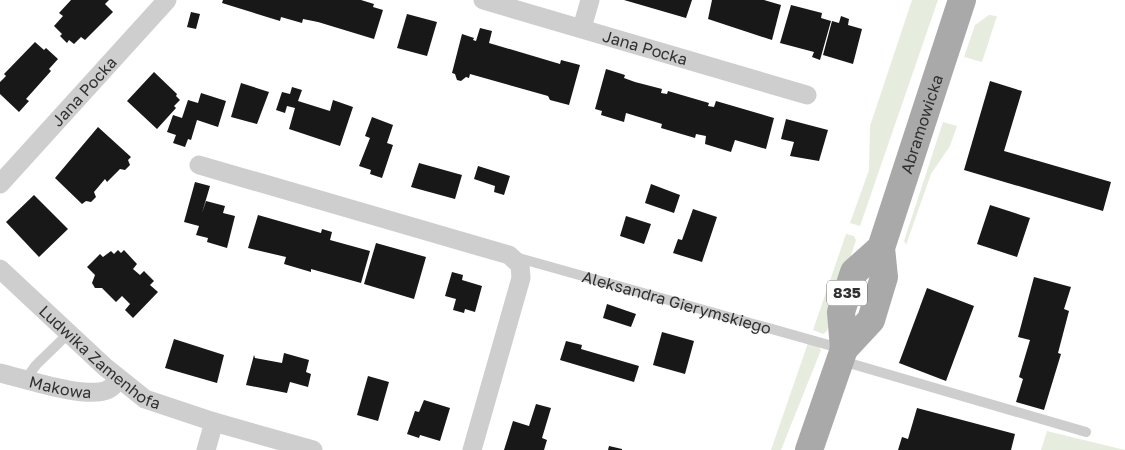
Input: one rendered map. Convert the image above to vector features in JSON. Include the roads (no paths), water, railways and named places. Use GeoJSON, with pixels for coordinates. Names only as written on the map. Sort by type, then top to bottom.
{"type":"FeatureCollection","features":[{"type":"Feature","properties":{"kind":"main road","name":"Abramowicka"},"geometry":{"type":"LineString","coordinates":[[808,450],[842,355],[871,320],[884,277],[881,248],[962,0]]}},
{"type":"Feature","properties":{"kind":"street","name":"Jana Pocka"},"geometry":{"type":"LineString","coordinates":[[0,184],[167,0]]}},
{"type":"Feature","properties":{"kind":"street","name":"Jana Pocka"},"geometry":{"type":"LineString","coordinates":[[484,0],[807,94]]}},
{"type":"Feature","properties":{"kind":"street"},"geometry":{"type":"LineString","coordinates":[[582,28],[590,0]]}},
{"type":"Feature","properties":{"kind":"street","name":"Aleksandra Gierymskiego"},"geometry":{"type":"LineString","coordinates":[[199,165],[509,255]]}},
{"type":"Feature","properties":{"kind":"street"},"geometry":{"type":"LineString","coordinates":[[472,450],[522,278],[520,265],[509,255]]}},
{"type":"Feature","properties":{"kind":"street","name":"Ludwika Zamenhofa"},"geometry":{"type":"LineString","coordinates":[[0,269],[119,380],[153,403],[314,450]]}},
{"type":"Feature","properties":{"kind":"street","name":"Makowa"},"geometry":{"type":"LineString","coordinates":[[0,373],[59,387],[95,392],[109,390],[119,380]]}},
{"type":"Feature","properties":{"kind":"street"},"geometry":{"type":"LineString","coordinates":[[206,450],[214,422]]}},
{"type":"Feature","properties":{"kind":"lane","name":"Aleksandra Gierymskiego"},"geometry":{"type":"LineString","coordinates":[[509,255],[842,355],[1086,432]]}},
{"type":"Feature","properties":{"kind":"lane"},"geometry":{"type":"LineString","coordinates":[[26,379],[69,333]]}}]}
